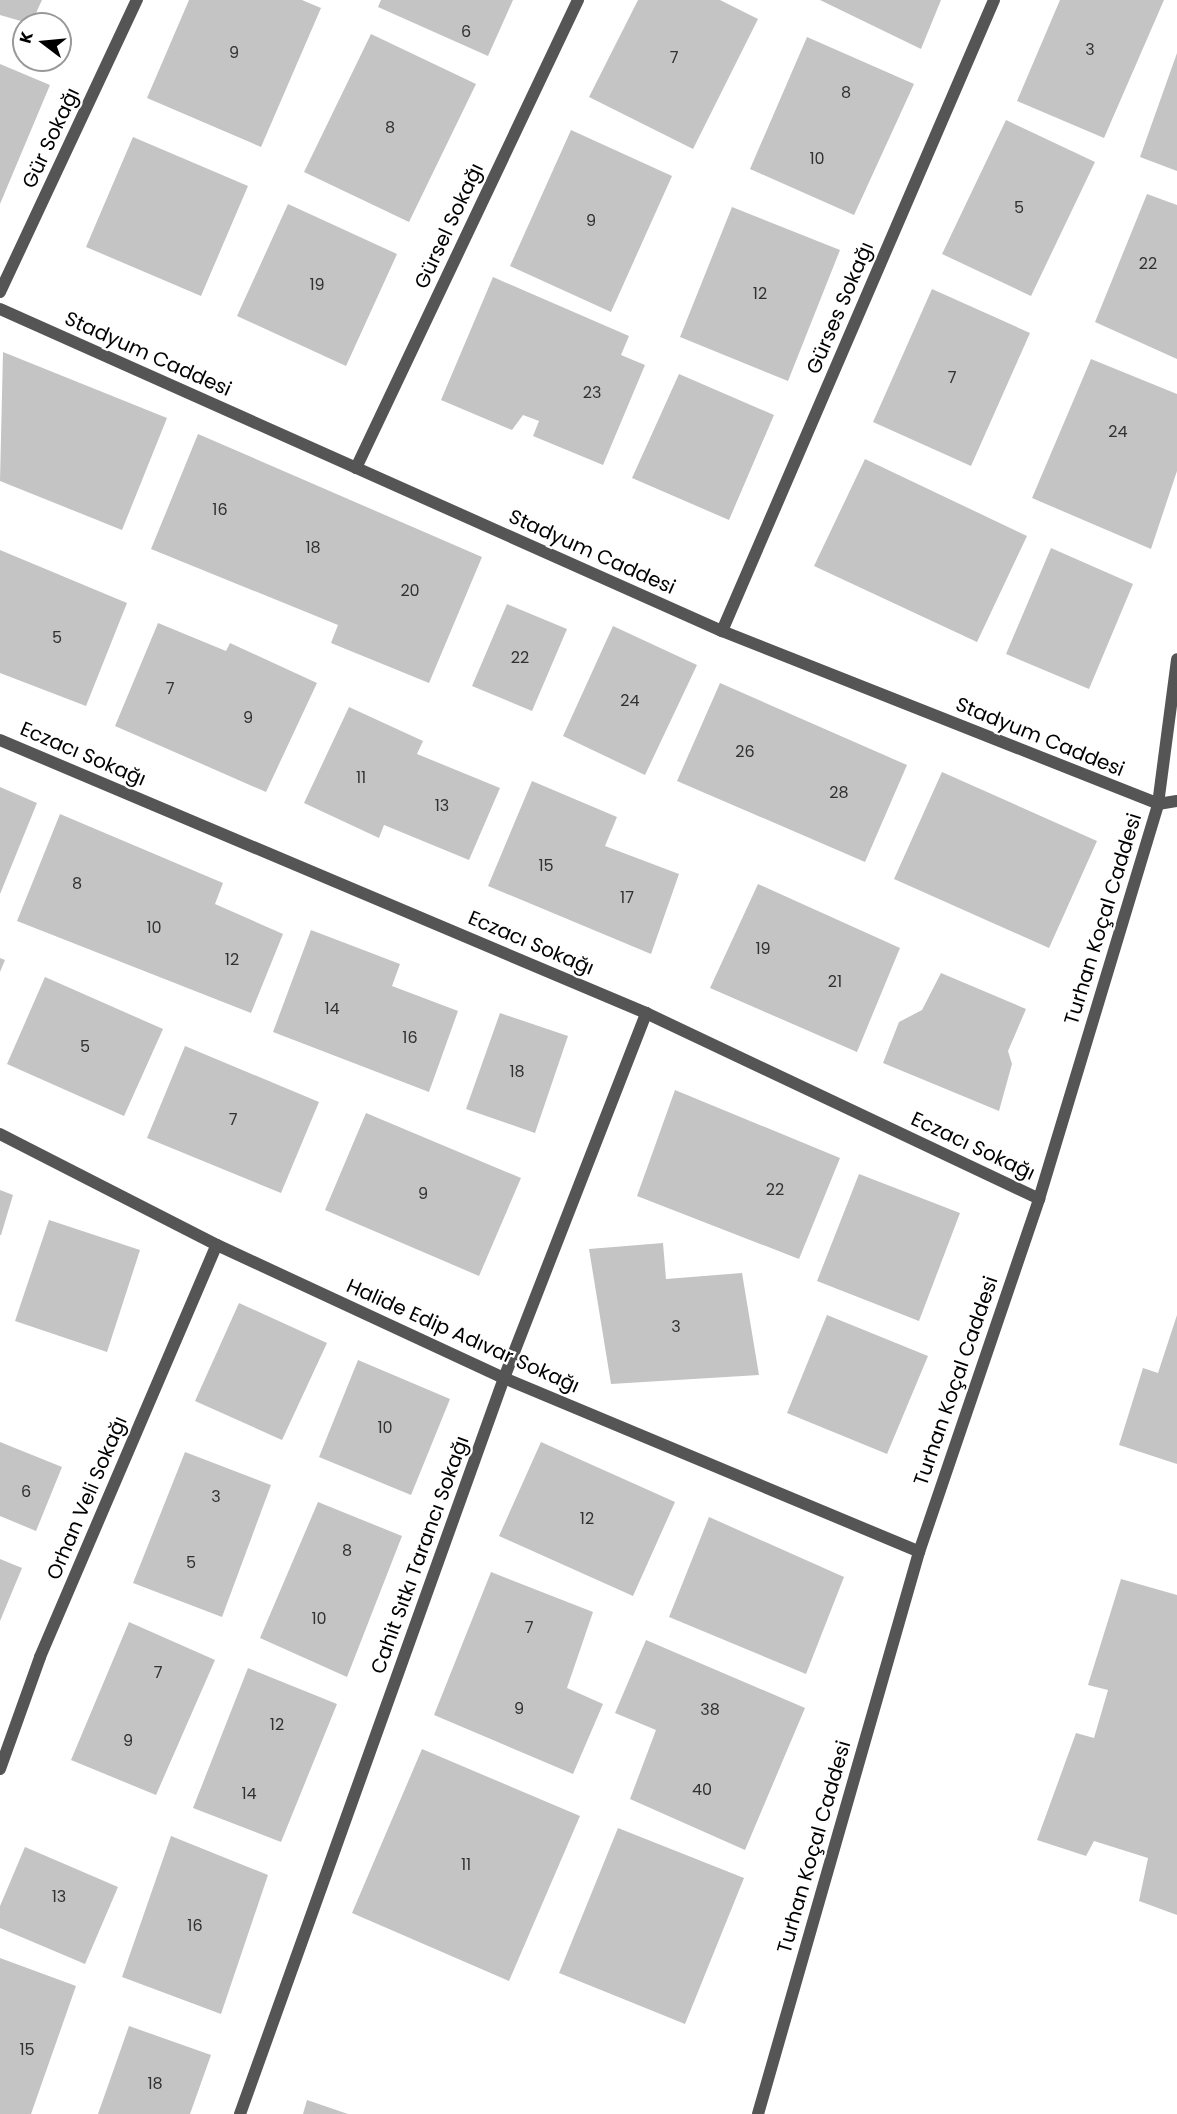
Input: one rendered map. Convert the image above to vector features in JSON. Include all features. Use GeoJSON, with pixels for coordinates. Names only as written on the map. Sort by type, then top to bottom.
{"type":"FeatureCollection","features":[{"type":"Feature","properties":{"kind":"street","name":"Gür Sokağı"},"geometry":{"type":"LineString","coordinates":[[0,292],[137,0]]}},
{"type":"Feature","properties":{"kind":"street","name":"Gürsel Sokağı"},"geometry":{"type":"LineString","coordinates":[[356,468],[578,0]]}},
{"type":"Feature","properties":{"kind":"street","name":"Gürses Sokağı"},"geometry":{"type":"LineString","coordinates":[[722,631],[994,0]]}},
{"type":"Feature","properties":{"kind":"street","name":"Stadyum Caddesi"},"geometry":{"type":"LineString","coordinates":[[0,309],[722,631],[1158,804]]}},
{"type":"Feature","properties":{"kind":"street","name":"Turhan Koçal Caddesi"},"geometry":{"type":"LineString","coordinates":[[758,2114],[919,1552],[1039,1199],[1158,804],[1177,659]]}},
{"type":"Feature","properties":{"kind":"street","name":"Eczacı Sokağı"},"geometry":{"type":"LineString","coordinates":[[0,740],[646,1013],[1039,1199]]}},
{"type":"Feature","properties":{"kind":"street"},"geometry":{"type":"LineString","coordinates":[[1158,804],[1177,801]]}},
{"type":"Feature","properties":{"kind":"street","name":"Cahit Sıtkı Tarancı Sokağı"},"geometry":{"type":"LineString","coordinates":[[240,2114],[504,1378],[646,1013]]}},
{"type":"Feature","properties":{"kind":"street","name":"Halide Edip Adıvar Sokağı"},"geometry":{"type":"LineString","coordinates":[[0,1134],[217,1245],[504,1378],[919,1552]]}},
{"type":"Feature","properties":{"kind":"street","name":"Orhan Veli Sokağı"},"geometry":{"type":"LineString","coordinates":[[0,1769],[40,1657],[217,1245]]}},
{"type":"Feature","properties":{"kind":"building"},"geometry":{"type":"Polygon","coordinates":[[[0,0],[42,0],[36,12],[12,12],[12,18],[0,15],[0,0]]]}},
{"type":"Feature","properties":{"kind":"building"},"geometry":{"type":"Polygon","coordinates":[[[189,0],[302,0],[321,8],[261,147],[147,98],[189,0]]]}},
{"type":"Feature","properties":{"kind":"building"},"geometry":{"type":"Polygon","coordinates":[[[381,0],[513,0],[488,56],[378,7],[381,0]]]}},
{"type":"Feature","properties":{"kind":"building"},"geometry":{"type":"Polygon","coordinates":[[[638,0],[720,0],[758,19],[693,149],[589,97],[638,0]]]}},
{"type":"Feature","properties":{"kind":"building"},"geometry":{"type":"Polygon","coordinates":[[[820,0],[941,0],[921,49],[820,0]]]}},
{"type":"Feature","properties":{"kind":"building"},"geometry":{"type":"Polygon","coordinates":[[[1060,0],[1164,0],[1104,138],[1017,101],[1060,0]]]}},
{"type":"Feature","properties":{"kind":"building"},"geometry":{"type":"Polygon","coordinates":[[[371,34],[476,84],[409,222],[304,172],[371,34]]]}},
{"type":"Feature","properties":{"kind":"building"},"geometry":{"type":"Polygon","coordinates":[[[807,37],[914,84],[854,215],[750,169],[807,37]]]}},
{"type":"Feature","properties":{"kind":"building"},"geometry":{"type":"Polygon","coordinates":[[[1177,53],[1177,171],[1140,157],[1177,53]]]}},
{"type":"Feature","properties":{"kind":"building"},"geometry":{"type":"Polygon","coordinates":[[[0,64],[12,69],[12,72],[19,72],[50,85],[0,204],[0,64]]]}},
{"type":"Feature","properties":{"kind":"building"},"geometry":{"type":"Polygon","coordinates":[[[1006,120],[1095,162],[1031,296],[942,254],[1006,120]]]}},
{"type":"Feature","properties":{"kind":"building"},"geometry":{"type":"Polygon","coordinates":[[[571,130],[672,176],[611,312],[510,266],[571,130]]]}},
{"type":"Feature","properties":{"kind":"building"},"geometry":{"type":"Polygon","coordinates":[[[133,137],[248,186],[201,296],[86,247],[133,137]]]}},
{"type":"Feature","properties":{"kind":"building"},"geometry":{"type":"Polygon","coordinates":[[[1147,194],[1177,205],[1177,359],[1095,322],[1147,194]]]}},
{"type":"Feature","properties":{"kind":"building"},"geometry":{"type":"Polygon","coordinates":[[[288,204],[397,254],[346,366],[237,316],[288,204]]]}},
{"type":"Feature","properties":{"kind":"building"},"geometry":{"type":"Polygon","coordinates":[[[732,207],[840,250],[788,381],[680,337],[732,207]]]}},
{"type":"Feature","properties":{"kind":"building"},"geometry":{"type":"Polygon","coordinates":[[[493,277],[629,336],[621,355],[645,365],[603,465],[533,436],[539,421],[523,415],[512,430],[441,400],[493,277]]]}},
{"type":"Feature","properties":{"kind":"building"},"geometry":{"type":"Polygon","coordinates":[[[932,289],[1030,333],[971,466],[873,422],[932,289]]]}},
{"type":"Feature","properties":{"kind":"building"},"geometry":{"type":"Polygon","coordinates":[[[3,352],[167,418],[122,530],[0,481],[3,352]]]}},
{"type":"Feature","properties":{"kind":"building"},"geometry":{"type":"Polygon","coordinates":[[[1091,359],[1177,394],[1177,471],[1151,549],[1032,498],[1091,359]]]}},
{"type":"Feature","properties":{"kind":"building"},"geometry":{"type":"Polygon","coordinates":[[[679,374],[774,415],[729,520],[632,478],[679,374]]]}},
{"type":"Feature","properties":{"kind":"building"},"geometry":{"type":"Polygon","coordinates":[[[198,434],[482,557],[429,683],[331,643],[338,625],[151,549],[198,434]]]}},
{"type":"Feature","properties":{"kind":"building"},"geometry":{"type":"Polygon","coordinates":[[[865,459],[1027,536],[977,642],[814,566],[865,459]]]}},
{"type":"Feature","properties":{"kind":"building"},"geometry":{"type":"Polygon","coordinates":[[[1051,548],[1133,584],[1089,689],[1006,654],[1051,548]]]}},
{"type":"Feature","properties":{"kind":"building"},"geometry":{"type":"Polygon","coordinates":[[[0,550],[127,603],[86,706],[0,673],[0,550]]]}},
{"type":"Feature","properties":{"kind":"building"},"geometry":{"type":"Polygon","coordinates":[[[507,604],[567,629],[532,711],[472,686],[507,604]]]}},
{"type":"Feature","properties":{"kind":"building"},"geometry":{"type":"Polygon","coordinates":[[[158,623],[226,651],[230,643],[317,683],[266,792],[115,726],[158,623]]]}},
{"type":"Feature","properties":{"kind":"building"},"geometry":{"type":"Polygon","coordinates":[[[613,626],[697,665],[645,775],[563,736],[613,626]]]}},
{"type":"Feature","properties":{"kind":"building"},"geometry":{"type":"Polygon","coordinates":[[[720,683],[907,765],[865,862],[677,781],[720,683]]]}},
{"type":"Feature","properties":{"kind":"building"},"geometry":{"type":"Polygon","coordinates":[[[349,707],[423,741],[417,754],[500,788],[469,860],[384,825],[379,838],[304,803],[349,707]]]}},
{"type":"Feature","properties":{"kind":"building"},"geometry":{"type":"Polygon","coordinates":[[[942,772],[1097,841],[1049,948],[894,879],[942,772]]]}},
{"type":"Feature","properties":{"kind":"building"},"geometry":{"type":"Polygon","coordinates":[[[532,781],[617,817],[605,846],[679,874],[651,954],[488,886],[532,781]]]}},
{"type":"Feature","properties":{"kind":"building"},"geometry":{"type":"Polygon","coordinates":[[[0,787],[37,803],[0,894],[0,787]]]}},
{"type":"Feature","properties":{"kind":"building"},"geometry":{"type":"Polygon","coordinates":[[[60,814],[223,883],[215,904],[283,934],[251,1013],[17,921],[60,814]]]}},
{"type":"Feature","properties":{"kind":"building"},"geometry":{"type":"Polygon","coordinates":[[[758,884],[900,948],[857,1052],[710,988],[758,884]]]}},
{"type":"Feature","properties":{"kind":"building"},"geometry":{"type":"Polygon","coordinates":[[[311,930],[400,964],[392,986],[458,1011],[429,1092],[273,1032],[311,930]]]}},
{"type":"Feature","properties":{"kind":"building"},"geometry":{"type":"Polygon","coordinates":[[[0,958],[5,960],[0,972],[0,958]]]}},
{"type":"Feature","properties":{"kind":"building"},"geometry":{"type":"Polygon","coordinates":[[[941,973],[1026,1009],[1008,1051],[1012,1064],[999,1111],[883,1063],[899,1022],[922,1010],[941,973]]]}},
{"type":"Feature","properties":{"kind":"building"},"geometry":{"type":"Polygon","coordinates":[[[45,977],[163,1029],[124,1116],[7,1064],[45,977]]]}},
{"type":"Feature","properties":{"kind":"building"},"geometry":{"type":"Polygon","coordinates":[[[500,1013],[568,1036],[535,1133],[466,1109],[500,1013]]]}},
{"type":"Feature","properties":{"kind":"building"},"geometry":{"type":"Polygon","coordinates":[[[185,1046],[319,1102],[281,1193],[147,1138],[185,1046]]]}},
{"type":"Feature","properties":{"kind":"building"},"geometry":{"type":"Polygon","coordinates":[[[675,1090],[840,1158],[799,1259],[637,1196],[675,1090]]]}},
{"type":"Feature","properties":{"kind":"building"},"geometry":{"type":"Polygon","coordinates":[[[366,1113],[521,1178],[479,1276],[325,1210],[366,1113]]]}},
{"type":"Feature","properties":{"kind":"building"},"geometry":{"type":"Polygon","coordinates":[[[859,1174],[960,1213],[919,1321],[817,1281],[859,1174]]]}},
{"type":"Feature","properties":{"kind":"building"},"geometry":{"type":"Polygon","coordinates":[[[0,1190],[13,1195],[1,1235],[0,1235],[0,1190]]]}},
{"type":"Feature","properties":{"kind":"building"},"geometry":{"type":"Polygon","coordinates":[[[49,1220],[140,1250],[107,1352],[15,1321],[49,1220]]]}},
{"type":"Feature","properties":{"kind":"building"},"geometry":{"type":"Polygon","coordinates":[[[663,1243],[666,1279],[742,1273],[759,1375],[611,1384],[589,1249],[663,1243]]]}},
{"type":"Feature","properties":{"kind":"building"},"geometry":{"type":"Polygon","coordinates":[[[239,1303],[327,1343],[282,1440],[195,1401],[239,1303]]]}},
{"type":"Feature","properties":{"kind":"building"},"geometry":{"type":"Polygon","coordinates":[[[827,1315],[928,1356],[887,1454],[787,1413],[827,1315]]]}},
{"type":"Feature","properties":{"kind":"building"},"geometry":{"type":"Polygon","coordinates":[[[1177,1315],[1177,1464],[1119,1445],[1143,1368],[1158,1373],[1177,1315]]]}},
{"type":"Feature","properties":{"kind":"building"},"geometry":{"type":"Polygon","coordinates":[[[358,1360],[450,1399],[411,1495],[319,1457],[358,1360]]]}},
{"type":"Feature","properties":{"kind":"building"},"geometry":{"type":"Polygon","coordinates":[[[0,1442],[62,1467],[36,1531],[0,1516],[0,1442]]]}},
{"type":"Feature","properties":{"kind":"building"},"geometry":{"type":"Polygon","coordinates":[[[541,1442],[675,1502],[633,1596],[499,1536],[541,1442]]]}},
{"type":"Feature","properties":{"kind":"building"},"geometry":{"type":"Polygon","coordinates":[[[185,1452],[271,1485],[222,1617],[133,1583],[185,1452]]]}},
{"type":"Feature","properties":{"kind":"building"},"geometry":{"type":"Polygon","coordinates":[[[318,1502],[402,1536],[347,1677],[260,1638],[318,1502]]]}},
{"type":"Feature","properties":{"kind":"building"},"geometry":{"type":"Polygon","coordinates":[[[709,1517],[844,1577],[806,1674],[669,1617],[709,1517]]]}},
{"type":"Feature","properties":{"kind":"building"},"geometry":{"type":"Polygon","coordinates":[[[0,1559],[22,1568],[0,1621],[0,1559]]]}},
{"type":"Feature","properties":{"kind":"building"},"geometry":{"type":"Polygon","coordinates":[[[491,1572],[593,1612],[567,1688],[603,1704],[573,1774],[434,1715],[491,1572]]]}},
{"type":"Feature","properties":{"kind":"building"},"geometry":{"type":"Polygon","coordinates":[[[1121,1579],[1177,1595],[1177,1915],[1139,1901],[1148,1858],[1094,1841],[1086,1856],[1037,1840],[1076,1733],[1094,1738],[1108,1690],[1088,1685],[1121,1579]]]}},
{"type":"Feature","properties":{"kind":"building"},"geometry":{"type":"Polygon","coordinates":[[[129,1622],[215,1660],[156,1795],[71,1760],[129,1622]]]}},
{"type":"Feature","properties":{"kind":"building"},"geometry":{"type":"Polygon","coordinates":[[[646,1640],[805,1708],[745,1850],[630,1799],[656,1730],[615,1713],[646,1640]]]}},
{"type":"Feature","properties":{"kind":"building"},"geometry":{"type":"Polygon","coordinates":[[[248,1668],[337,1704],[281,1842],[193,1808],[248,1668]]]}},
{"type":"Feature","properties":{"kind":"building"},"geometry":{"type":"Polygon","coordinates":[[[422,1749],[580,1816],[509,1981],[352,1913],[422,1749]]]}},
{"type":"Feature","properties":{"kind":"building"},"geometry":{"type":"Polygon","coordinates":[[[618,1828],[744,1878],[685,2024],[559,1973],[618,1828]]]}},
{"type":"Feature","properties":{"kind":"building"},"geometry":{"type":"Polygon","coordinates":[[[171,1836],[268,1875],[221,2014],[122,1977],[171,1836]]]}},
{"type":"Feature","properties":{"kind":"building"},"geometry":{"type":"Polygon","coordinates":[[[25,1847],[118,1887],[85,1964],[0,1928],[0,1906],[25,1847]]]}},
{"type":"Feature","properties":{"kind":"building"},"geometry":{"type":"Polygon","coordinates":[[[0,1958],[76,1986],[31,2114],[0,2114],[0,1958]]]}},
{"type":"Feature","properties":{"kind":"building"},"geometry":{"type":"Polygon","coordinates":[[[129,2026],[211,2055],[190,2114],[98,2114],[129,2026]]]}},
{"type":"Feature","properties":{"kind":"building"},"geometry":{"type":"Polygon","coordinates":[[[307,2100],[348,2114],[303,2114],[307,2100]]]}}]}
